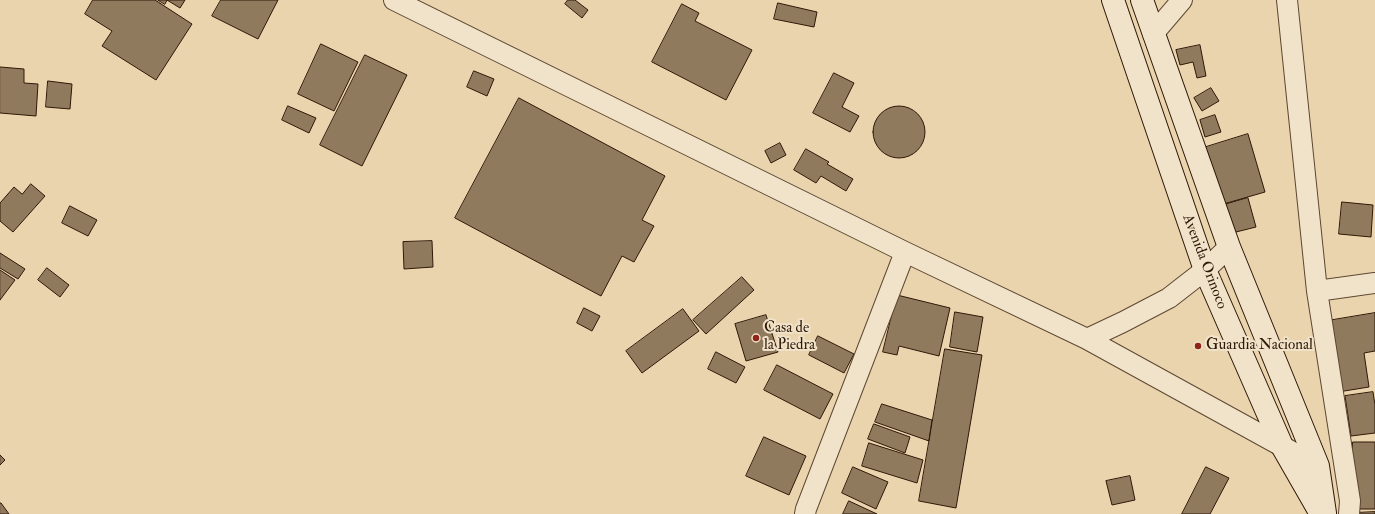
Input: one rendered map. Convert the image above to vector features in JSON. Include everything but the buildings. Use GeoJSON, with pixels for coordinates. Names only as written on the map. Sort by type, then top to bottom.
{"type":"FeatureCollection","features":[{"type":"Feature","properties":{"kind":"street"},"geometry":{"type":"LineString","coordinates":[[394,0],[905,252],[1087,339],[1318,466]]}},
{"type":"Feature","properties":{"kind":"street","name":"Avenida Orinoco"},"geometry":{"type":"LineString","coordinates":[[1113,0],[1205,270],[1282,446],[1321,514]]}},
{"type":"Feature","properties":{"kind":"street","name":"Avenida Orinoco"},"geometry":{"type":"LineString","coordinates":[[1142,0],[1229,247],[1318,466],[1325,514]]}},
{"type":"Feature","properties":{"kind":"street"},"geometry":{"type":"LineString","coordinates":[[1153,34],[1182,0]]}},
{"type":"Feature","properties":{"kind":"street"},"geometry":{"type":"LineString","coordinates":[[1286,0],[1317,291],[1350,501],[1349,514]]}},
{"type":"Feature","properties":{"kind":"street"},"geometry":{"type":"LineString","coordinates":[[1087,339],[1169,298],[1205,270],[1229,247]]}},
{"type":"Feature","properties":{"kind":"street"},"geometry":{"type":"LineString","coordinates":[[805,514],[905,252]]}},
{"type":"Feature","properties":{"kind":"street"},"geometry":{"type":"LineString","coordinates":[[1317,291],[1375,283]]}},
{"type":"Feature","properties":{"kind":"place","name":"Casa de la Piedra"},"geometry":{"type":"Point","coordinates":[756,338]}},
{"type":"Feature","properties":{"kind":"place","name":"Guardia Nacional"},"geometry":{"type":"Point","coordinates":[1198,346]}}]}
